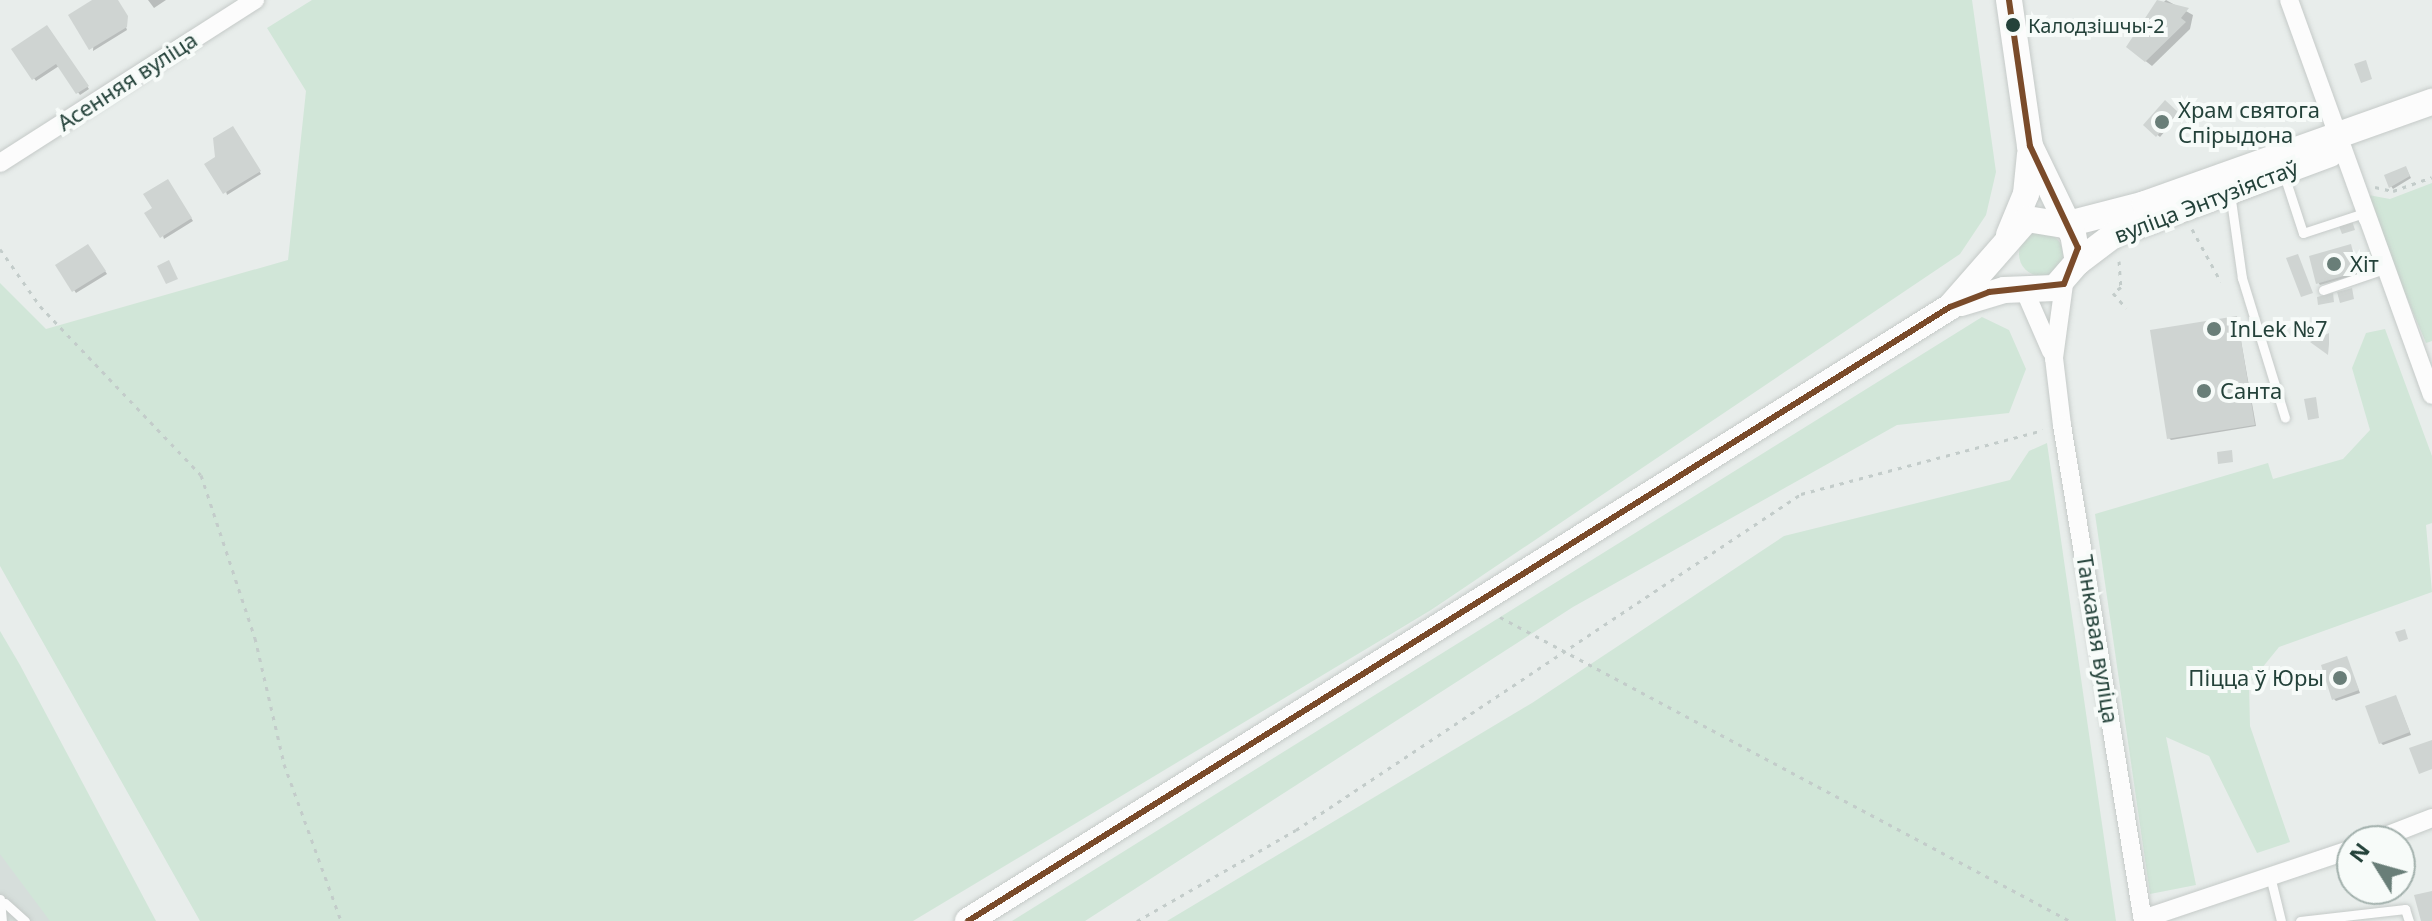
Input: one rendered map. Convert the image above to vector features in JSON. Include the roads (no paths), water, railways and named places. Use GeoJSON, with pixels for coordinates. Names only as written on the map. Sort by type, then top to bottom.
{"type":"FeatureCollection","features":[{"type":"Feature","properties":{"kind":"main road"},"geometry":{"type":"LineString","coordinates":[[968,921],[1478,607],[1950,307],[1990,269],[2007,240],[2026,194],[2030,146],[2009,0]]}},
{"type":"Feature","properties":{"kind":"main road","name":"вуліца Энтузіястаў"},"geometry":{"type":"LineString","coordinates":[[2071,273],[2115,234],[2227,182],[2337,143],[2432,102]]}},
{"type":"Feature","properties":{"kind":"main road","name":"вуліца Энтузіястаў"},"geometry":{"type":"LineString","coordinates":[[2047,186],[2077,211],[2177,189],[2283,172],[2337,143],[2432,119]]}},
{"type":"Feature","properties":{"kind":"main road"},"geometry":{"type":"LineString","coordinates":[[1950,307],[2023,287],[2045,291],[2071,273],[2064,225],[2030,146]]}},
{"type":"Feature","properties":{"kind":"main road","name":"вуліца Энтузіястаў"},"geometry":{"type":"LineString","coordinates":[[2064,225],[2177,189]]}},
{"type":"Feature","properties":{"kind":"main road"},"geometry":{"type":"LineString","coordinates":[[2023,287],[2005,260],[2007,240],[2027,219],[2064,225]]}},
{"type":"Feature","properties":{"kind":"street","name":"Асенняя вуліца"},"geometry":{"type":"LineString","coordinates":[[0,163],[255,0]]}},
{"type":"Feature","properties":{"kind":"street"},"geometry":{"type":"LineString","coordinates":[[2289,0],[2337,143],[2426,364],[2432,395]]}},
{"type":"Feature","properties":{"kind":"street","name":"Танкавая вуліца"},"geometry":{"type":"LineString","coordinates":[[2054,358],[2071,273]]}},
{"type":"Feature","properties":{"kind":"street","name":"Танкавая вуліца"},"geometry":{"type":"LineString","coordinates":[[2023,287],[2054,358],[2062,425],[2143,920]]}},
{"type":"Feature","properties":{"kind":"street"},"geometry":{"type":"LineString","coordinates":[[2143,920],[2271,880],[2336,855]]}},
{"type":"Feature","properties":{"kind":"lane"},"geometry":{"type":"LineString","coordinates":[[2283,172],[2303,233],[2361,214],[2381,270],[2323,290]]}},
{"type":"Feature","properties":{"kind":"lane"},"geometry":{"type":"LineString","coordinates":[[2227,182],[2242,278],[2285,418]]}},
{"type":"Feature","properties":{"kind":"lane"},"geometry":{"type":"LineString","coordinates":[[2271,880],[2281,921]]}},
{"type":"Feature","properties":{"kind":"lane"},"geometry":{"type":"LineString","coordinates":[[2,921],[3,901]]}},
{"type":"Feature","properties":{"kind":"lane"},"geometry":{"type":"LineString","coordinates":[[3,901],[25,921]]}},
{"type":"Feature","properties":{"kind":"lane"},"geometry":{"type":"LineString","coordinates":[[2300,921],[2405,909],[2409,921]]}},
{"type":"Feature","properties":{"kind":"place","name":"Калодзішчы-2"},"geometry":{"type":"Point","coordinates":[2013,25]}},
{"type":"Feature","properties":{"kind":"place","name":"Храм святога Спірыдона"},"geometry":{"type":"Point","coordinates":[2162,122]}},
{"type":"Feature","properties":{"kind":"place","name":"Хіт"},"geometry":{"type":"Point","coordinates":[2334,264]}},
{"type":"Feature","properties":{"kind":"place","name":"InLek №7"},"geometry":{"type":"Point","coordinates":[2214,329]}},
{"type":"Feature","properties":{"kind":"place","name":"Санта"},"geometry":{"type":"Point","coordinates":[2204,391]}},
{"type":"Feature","properties":{"kind":"place","name":"Піцца ў Юры"},"geometry":{"type":"Point","coordinates":[2340,678]}}]}
